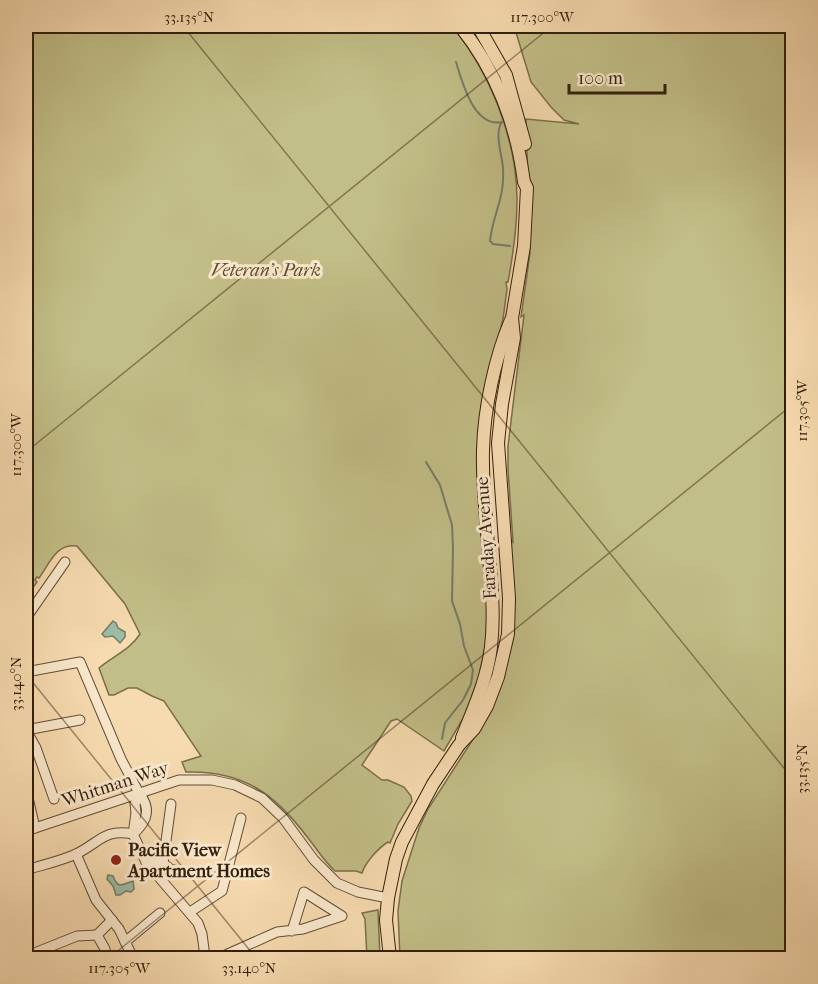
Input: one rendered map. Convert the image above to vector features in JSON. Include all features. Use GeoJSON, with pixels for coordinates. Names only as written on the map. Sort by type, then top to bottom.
{"type":"FeatureCollection","features":[{"type":"Feature","properties":{"kind":"main road","name":"Faraday Avenue"},"geometry":{"type":"LineString","coordinates":[[390,958],[386,920],[396,859],[408,828],[433,784],[459,745],[474,729],[487,706],[498,677],[508,634],[509,598],[498,443],[502,404],[514,338],[513,318],[524,246],[527,188],[517,141],[501,93],[486,64],[460,26]]}},
{"type":"Feature","properties":{"kind":"main road","name":"Faraday Avenue"},"geometry":{"type":"LineString","coordinates":[[478,26],[506,75],[515,101],[528,159],[531,183],[527,188]]}},
{"type":"Feature","properties":{"kind":"street"},"geometry":{"type":"LineString","coordinates":[[26,618],[65,562]]}},
{"type":"Feature","properties":{"kind":"street"},"geometry":{"type":"LineString","coordinates":[[26,672],[80,662],[121,759],[145,801],[147,816],[144,825],[133,834]]}},
{"type":"Feature","properties":{"kind":"street"},"geometry":{"type":"LineString","coordinates":[[54,799],[36,748],[26,730],[80,720]]}},
{"type":"Feature","properties":{"kind":"street","name":"Whitman Way"},"geometry":{"type":"LineString","coordinates":[[30,829],[190,779],[212,780],[235,785],[262,798],[283,818],[314,860],[337,883],[358,892],[388,898]]}},
{"type":"Feature","properties":{"kind":"street"},"geometry":{"type":"LineString","coordinates":[[26,789],[30,829]]}},
{"type":"Feature","properties":{"kind":"street"},"geometry":{"type":"LineString","coordinates":[[163,863],[171,804]]}},
{"type":"Feature","properties":{"kind":"street"},"geometry":{"type":"LineString","coordinates":[[190,912],[222,891],[242,818]]}},
{"type":"Feature","properties":{"kind":"street"},"geometry":{"type":"LineString","coordinates":[[26,870],[76,854],[108,834],[121,831],[133,834]]}},
{"type":"Feature","properties":{"kind":"street"},"geometry":{"type":"LineString","coordinates":[[133,834],[146,861],[190,912],[202,934],[204,958],[224,956],[277,932],[292,931],[303,929],[342,916],[304,892],[292,931]]}},
{"type":"Feature","properties":{"kind":"street"},"geometry":{"type":"LineString","coordinates":[[76,854],[96,900],[112,920],[133,958]]}},
{"type":"Feature","properties":{"kind":"street"},"geometry":{"type":"LineString","coordinates":[[146,861],[163,863],[183,872],[208,874]]}},
{"type":"Feature","properties":{"kind":"street"},"geometry":{"type":"LineString","coordinates":[[125,942],[160,913]]}},
{"type":"Feature","properties":{"kind":"street"},"geometry":{"type":"LineString","coordinates":[[27,956],[76,936],[97,936],[112,920]]}},
{"type":"Feature","properties":{"kind":"street"},"geometry":{"type":"LineString","coordinates":[[97,936],[105,949],[106,958]]}},
{"type":"Feature","properties":{"kind":"green space","name":"Veteran's Park"},"geometry":{"type":"Polygon","coordinates":[[[26,26],[452,26],[478,64],[499,108],[512,154],[516,177],[517,210],[503,319],[485,390],[488,603],[486,641],[479,676],[469,708],[444,751],[397,719],[391,721],[362,765],[382,780],[388,780],[404,787],[412,801],[390,843],[388,842],[376,852],[362,873],[335,871],[296,822],[270,797],[256,788],[224,775],[186,772],[182,762],[201,756],[164,701],[137,688],[128,688],[109,695],[99,668],[126,649],[140,634],[125,604],[77,546],[64,548],[54,555],[39,578],[35,580],[37,582],[26,597],[26,26]]]}},
{"type":"Feature","properties":{"kind":"green space"},"geometry":{"type":"Polygon","coordinates":[[[514,26],[792,26],[792,958],[400,958],[398,911],[402,881],[419,828],[428,809],[479,730],[503,676],[510,539],[513,542],[508,446],[530,253],[526,119],[579,124],[564,120],[531,82],[514,26]]]}},
{"type":"Feature","properties":{"kind":"green space"},"geometry":{"type":"Polygon","coordinates":[[[378,910],[380,958],[367,958],[365,919],[362,913],[378,910]]]}},
{"type":"Feature","properties":{"kind":"shaded area"},"geometry":{"type":"Polygon","coordinates":[[[113,621],[125,632],[125,637],[120,643],[113,636],[105,637],[102,634],[113,621]]]}},
{"type":"Feature","properties":{"kind":"shaded area"},"geometry":{"type":"Polygon","coordinates":[[[108,875],[113,876],[119,885],[133,881],[134,889],[131,892],[126,891],[116,895],[107,879],[108,875]]]}},
{"type":"Feature","properties":{"kind":"waterway"},"geometry":{"type":"LineString","coordinates":[[456,62],[466,91],[477,111],[492,122],[502,122],[499,132],[503,168],[502,189],[490,241],[493,244],[510,246]]}},
{"type":"Feature","properties":{"kind":"waterway"},"geometry":{"type":"LineString","coordinates":[[426,462],[440,485],[452,525],[452,601],[473,670],[471,684],[463,700],[445,723],[442,739]]}},
{"type":"Feature","properties":{"kind":"place","name":"Pacific View Apartment Homes"},"geometry":{"type":"Point","coordinates":[116,860]}}]}
